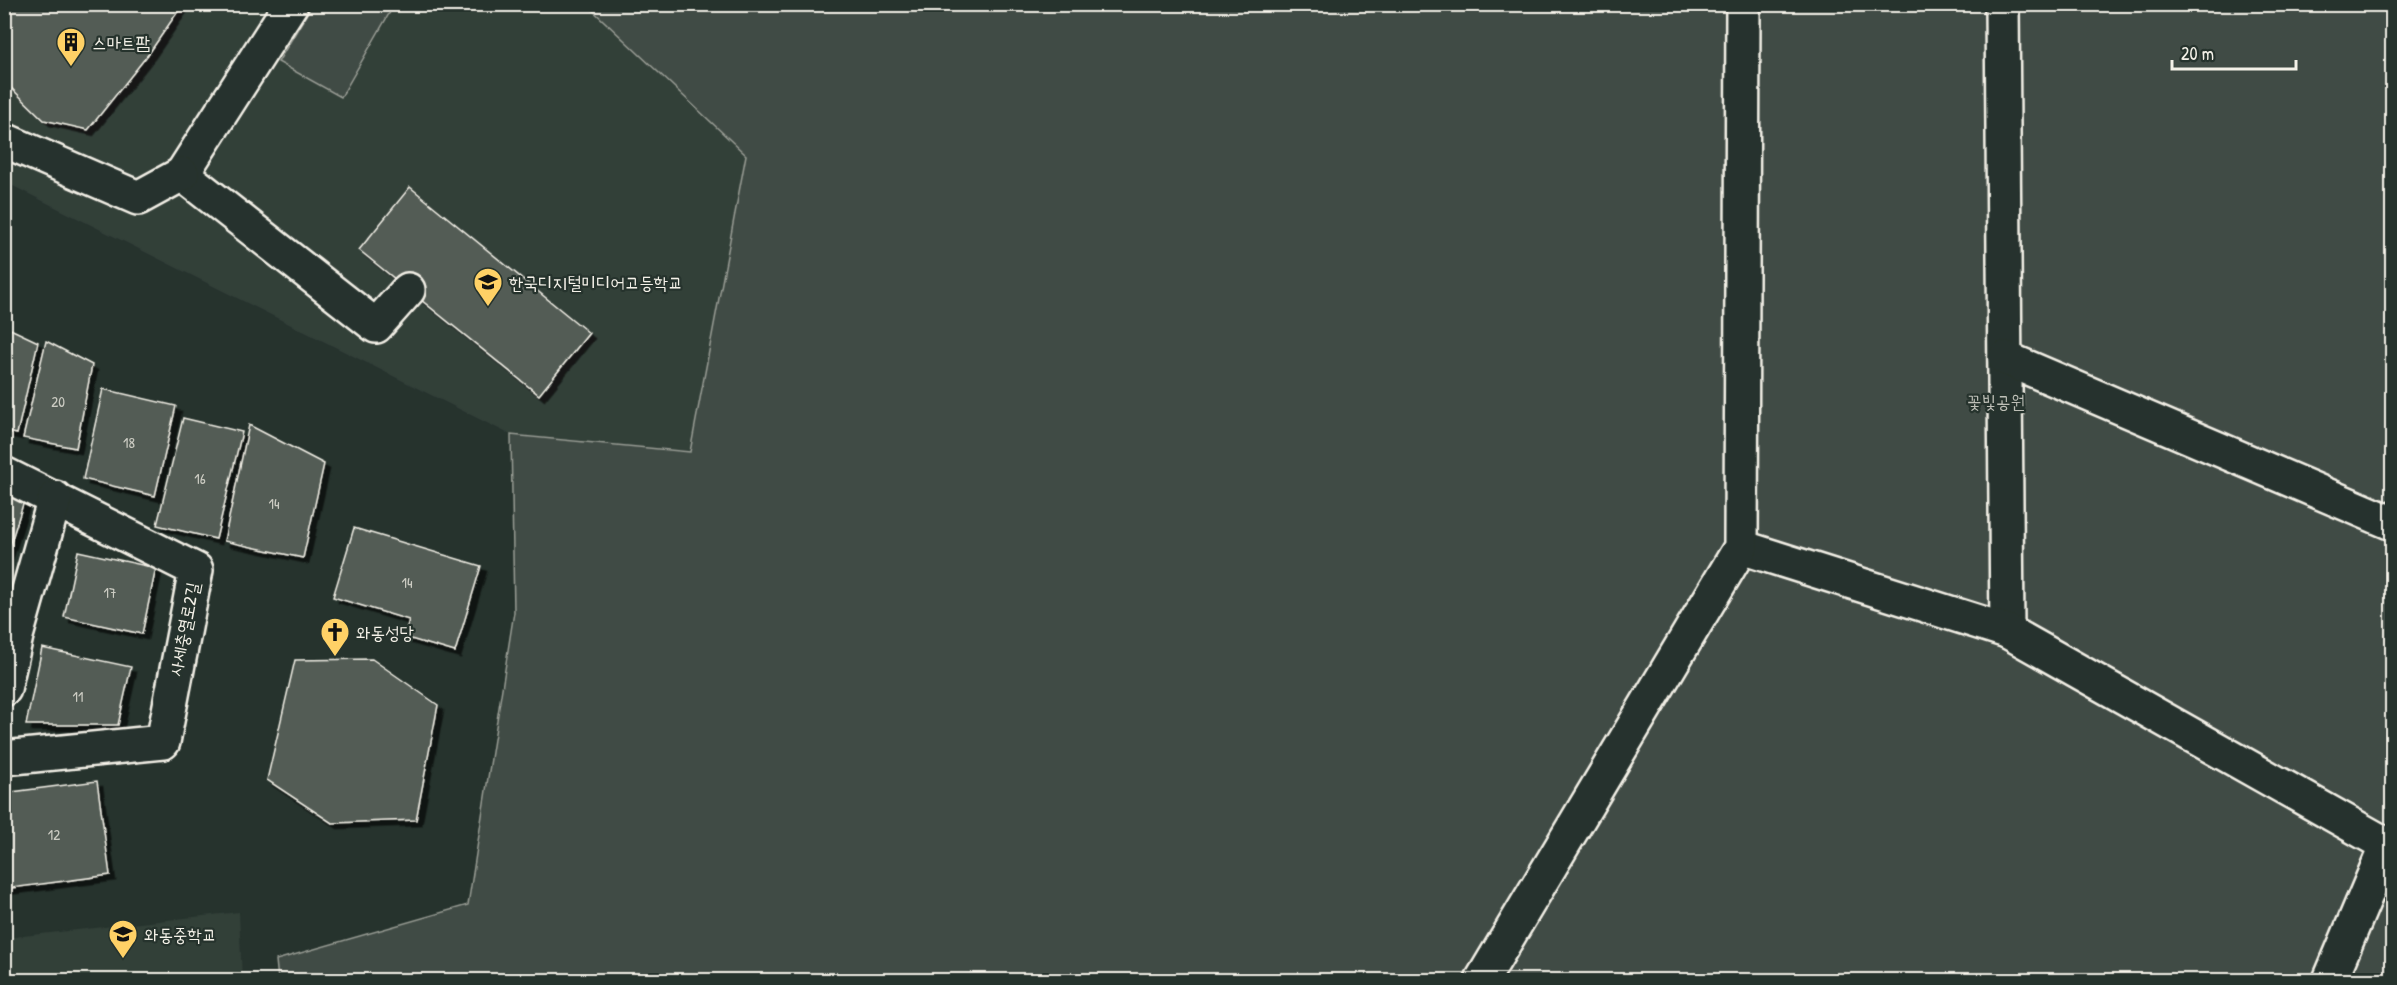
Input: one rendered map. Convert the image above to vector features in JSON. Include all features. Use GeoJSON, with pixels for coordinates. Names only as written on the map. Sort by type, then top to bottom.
{"type":"FeatureCollection","features":[{"type":"Feature","properties":{"kind":"street"},"geometry":{"type":"LineString","coordinates":[[4,140],[138,198],[182,174],[291,4]]}},
{"type":"Feature","properties":{"kind":"street"},"geometry":{"type":"LineString","coordinates":[[1482,981],[1741,547],[1743,4]]}},
{"type":"Feature","properties":{"kind":"street"},"geometry":{"type":"LineString","coordinates":[[2002,4],[2007,631]]}},
{"type":"Feature","properties":{"kind":"street"},"geometry":{"type":"LineString","coordinates":[[182,174],[376,326],[408,290]]}},
{"type":"Feature","properties":{"kind":"street"},"geometry":{"type":"LineString","coordinates":[[2005,358],[2392,523]]}},
{"type":"Feature","properties":{"kind":"street","name":"사세충열로2길"},"geometry":{"type":"LineString","coordinates":[[4,474],[196,570],[163,742],[4,758]]}},
{"type":"Feature","properties":{"kind":"street"},"geometry":{"type":"LineString","coordinates":[[4,689],[10,634],[55,498]]}},
{"type":"Feature","properties":{"kind":"street"},"geometry":{"type":"LineString","coordinates":[[1741,547],[2007,631],[2390,839],[2330,981]]}},
{"type":"Feature","properties":{"kind":"shaded area","name":"한국디지털미디어고등학교"},"geometry":{"type":"Polygon","coordinates":[[[4,5],[587,5],[746,155],[690,452],[511,435],[5,182],[4,5]]]}},
{"type":"Feature","properties":{"kind":"shaded area","name":"와동중학교"},"geometry":{"type":"Polygon","coordinates":[[[239,912],[242,980],[5,980],[5,938],[239,912]]]}},
{"type":"Feature","properties":{"kind":"green space"},"geometry":{"type":"Polygon","coordinates":[[[312,5],[394,5],[341,97],[278,62],[312,5]]]}},
{"type":"Feature","properties":{"kind":"green space","name":"꽃빛공원"},"geometry":{"type":"Polygon","coordinates":[[[587,5],[2392,5],[2392,980],[278,980],[276,960],[468,905],[514,612],[511,435],[690,452],[746,155],[587,5]]]}},
{"type":"Feature","properties":{"kind":"building","name":"스마트팜"},"geometry":{"type":"Polygon","coordinates":[[[4,4],[183,4],[150,52],[88,130],[44,120],[4,81],[4,4]]]}},
{"type":"Feature","properties":{"kind":"building"},"geometry":{"type":"Polygon","coordinates":[[[410,187],[589,333],[539,395],[359,250],[410,187]]]}},
{"type":"Feature","properties":{"kind":"building"},"geometry":{"type":"Polygon","coordinates":[[[4,326],[38,342],[17,434],[4,431],[4,326]]]}},
{"type":"Feature","properties":{"kind":"building"},"geometry":{"type":"Polygon","coordinates":[[[46,341],[92,365],[76,448],[23,438],[46,341]]]}},
{"type":"Feature","properties":{"kind":"building"},"geometry":{"type":"Polygon","coordinates":[[[103,389],[176,406],[155,496],[83,479],[103,389]]]}},
{"type":"Feature","properties":{"kind":"building"},"geometry":{"type":"Polygon","coordinates":[[[183,418],[242,432],[216,539],[157,525],[183,418]]]}},
{"type":"Feature","properties":{"kind":"building"},"geometry":{"type":"Polygon","coordinates":[[[249,425],[324,464],[303,558],[224,541],[249,425]]]}},
{"type":"Feature","properties":{"kind":"building"},"geometry":{"type":"Polygon","coordinates":[[[4,495],[24,501],[4,564],[4,495]]]}},
{"type":"Feature","properties":{"kind":"building"},"geometry":{"type":"Polygon","coordinates":[[[354,528],[481,566],[455,652],[404,637],[409,620],[333,597],[354,528]]]}},
{"type":"Feature","properties":{"kind":"building"},"geometry":{"type":"Polygon","coordinates":[[[78,551],[156,568],[142,634],[64,617],[78,551]]]}},
{"type":"Feature","properties":{"kind":"building"},"geometry":{"type":"Polygon","coordinates":[[[42,648],[131,667],[118,725],[26,725],[42,648]]]}},
{"type":"Feature","properties":{"kind":"building"},"geometry":{"type":"Polygon","coordinates":[[[372,659],[438,705],[416,820],[332,823],[267,780],[295,660],[372,659]]]}},
{"type":"Feature","properties":{"kind":"building"},"geometry":{"type":"Polygon","coordinates":[[[97,781],[110,875],[4,889],[4,793],[97,781]]]}},
{"type":"Feature","properties":{"kind":"place","name":"스마트팜"},"geometry":{"type":"Point","coordinates":[71,68]}},
{"type":"Feature","properties":{"kind":"place","name":"한국디지털미디어고등학교"},"geometry":{"type":"Point","coordinates":[488,308]}},
{"type":"Feature","properties":{"kind":"place","name":"와동성당"},"geometry":{"type":"Point","coordinates":[335,658]}},
{"type":"Feature","properties":{"kind":"place","name":"와동중학교"},"geometry":{"type":"Point","coordinates":[123,960]}}]}
